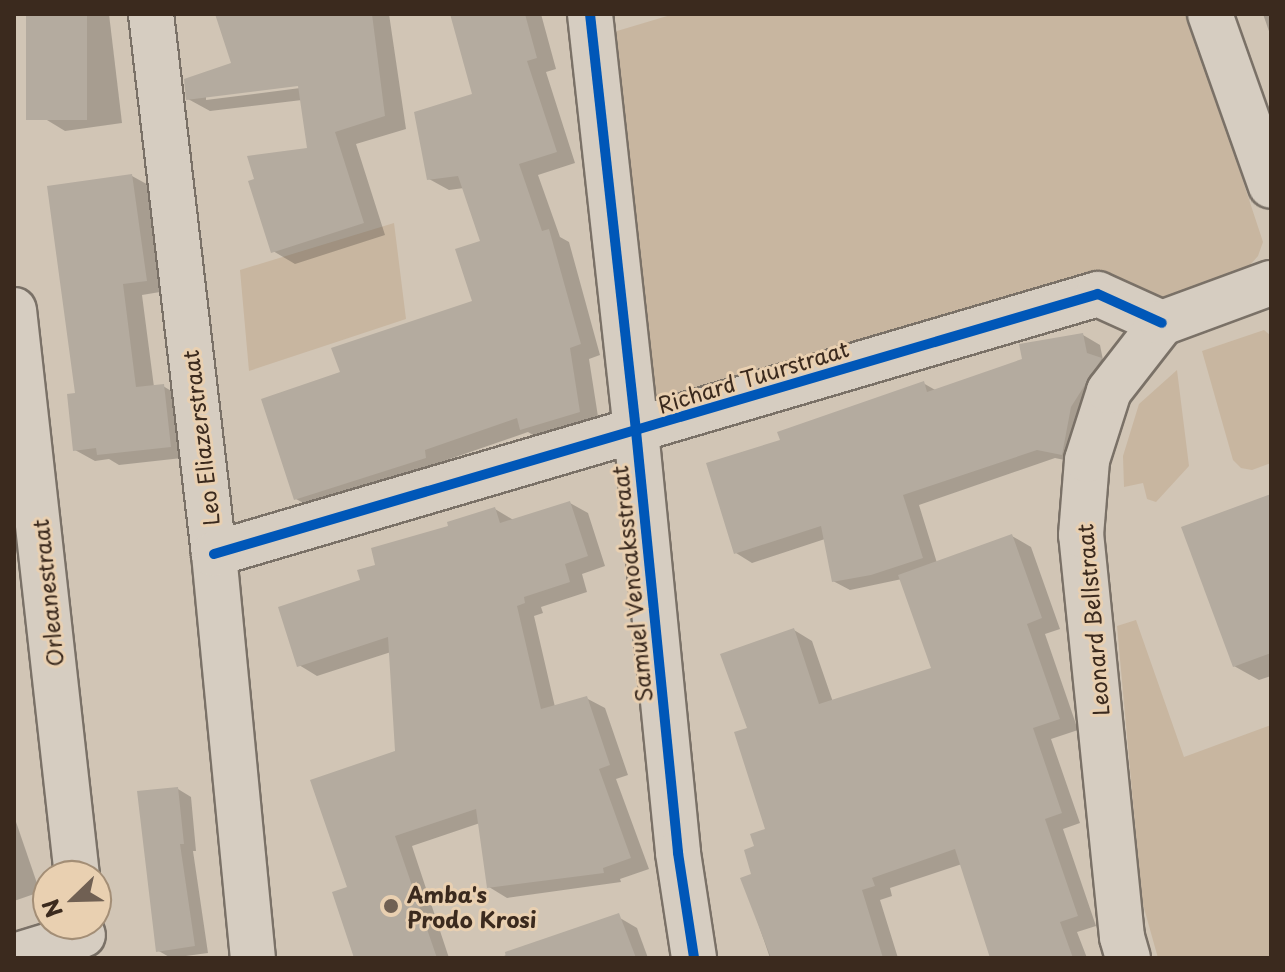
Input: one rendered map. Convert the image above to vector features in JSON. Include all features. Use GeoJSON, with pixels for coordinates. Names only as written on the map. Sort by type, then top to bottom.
{"type":"FeatureCollection","features":[{"type":"Feature","properties":{"kind":"street","name":"Leo Eliazerstraat"},"geometry":{"type":"LineString","coordinates":[[151,14],[214,554],[253,958]]}},
{"type":"Feature","properties":{"kind":"street"},"geometry":{"type":"LineString","coordinates":[[1210,14],[1271,186]]}},
{"type":"Feature","properties":{"kind":"street","name":"Samuel Venoaksstraat"},"geometry":{"type":"LineString","coordinates":[[602,17],[636,431],[678,853],[694,958]]}},
{"type":"Feature","properties":{"kind":"street"},"geometry":{"type":"LineString","coordinates":[[1162,323],[1271,283]]}},
{"type":"Feature","properties":{"kind":"street","name":"Richard Tuurstraat"},"geometry":{"type":"LineString","coordinates":[[214,554],[1098,294],[1162,323]]}},
{"type":"Feature","properties":{"kind":"street","name":"Orleanestraat"},"geometry":{"type":"LineString","coordinates":[[14,310],[75,860]]}},
{"type":"Feature","properties":{"kind":"street","name":"Leonard Bellstraat"},"geometry":{"type":"LineString","coordinates":[[1128,958],[1122,937],[1081,535],[1087,460],[1109,391],[1162,323]]}},
{"type":"Feature","properties":{"kind":"street"},"geometry":{"type":"LineString","coordinates":[[14,956],[79,940]]}},
{"type":"Feature","properties":{"kind":"shaded area"},"geometry":{"type":"Polygon","coordinates":[[[674,14],[1188,14],[1263,242],[1258,256],[1242,274],[1164,305],[1112,277],[651,407],[612,37],[617,31],[674,14]]]}},
{"type":"Feature","properties":{"kind":"shaded area"},"geometry":{"type":"Polygon","coordinates":[[[394,223],[406,319],[249,371],[240,270],[394,223]]]}},
{"type":"Feature","properties":{"kind":"shaded area"},"geometry":{"type":"Polygon","coordinates":[[[1264,330],[1271,336],[1271,463],[1252,470],[1241,468],[1233,460],[1202,351],[1264,330]]]}},
{"type":"Feature","properties":{"kind":"shaded area"},"geometry":{"type":"Polygon","coordinates":[[[1177,370],[1189,466],[1156,502],[1147,499],[1143,483],[1124,487],[1123,456],[1139,404],[1177,370]]]}},
{"type":"Feature","properties":{"kind":"shaded area"},"geometry":{"type":"Polygon","coordinates":[[[1136,620],[1184,757],[1271,725],[1271,958],[1158,958],[1142,901],[1117,626],[1136,620]]]}},
{"type":"Feature","properties":{"kind":"building"},"geometry":{"type":"Polygon","coordinates":[[[26,14],[87,14],[87,120],[26,120],[26,14]]]}},
{"type":"Feature","properties":{"kind":"building"},"geometry":{"type":"Polygon","coordinates":[[[215,14],[372,14],[385,116],[335,132],[364,223],[271,253],[248,181],[254,179],[247,156],[307,148],[298,86],[186,100],[184,79],[231,63],[215,14]]]}},
{"type":"Feature","properties":{"kind":"building"},"geometry":{"type":"Polygon","coordinates":[[[450,14],[525,14],[537,58],[527,61],[557,152],[519,164],[542,231],[549,229],[581,344],[570,348],[580,412],[520,430],[517,418],[425,450],[426,458],[294,500],[261,399],[340,372],[331,348],[472,301],[455,249],[480,241],[458,176],[427,180],[414,112],[472,94],[450,14]]]}},
{"type":"Feature","properties":{"kind":"building"},"geometry":{"type":"Polygon","coordinates":[[[132,174],[147,281],[123,284],[136,387],[164,384],[171,447],[97,455],[96,448],[73,451],[67,394],[75,393],[47,186],[132,174]]]}},
{"type":"Feature","properties":{"kind":"building"},"geometry":{"type":"Polygon","coordinates":[[[1083,333],[1087,353],[1102,358],[1071,407],[1062,455],[1037,450],[903,495],[923,558],[871,575],[832,582],[821,526],[734,554],[706,463],[780,440],[777,432],[924,381],[927,392],[1022,359],[1019,344],[1083,333]]]}},
{"type":"Feature","properties":{"kind":"building"},"geometry":{"type":"Polygon","coordinates":[[[1271,494],[1271,653],[1233,667],[1181,527],[1271,494]]]}},
{"type":"Feature","properties":{"kind":"building"},"geometry":{"type":"Polygon","coordinates":[[[570,501],[588,556],[565,564],[570,582],[524,597],[525,603],[517,606],[541,709],[587,696],[610,765],[599,769],[631,858],[603,868],[604,873],[487,888],[476,809],[395,836],[437,958],[354,958],[332,892],[347,887],[310,780],[395,751],[388,637],[297,667],[278,607],[360,580],[357,570],[375,565],[371,548],[448,526],[447,522],[495,507],[500,523],[570,501]]]}},
{"type":"Feature","properties":{"kind":"building"},"geometry":{"type":"Polygon","coordinates":[[[1012,534],[1042,618],[1027,624],[1060,719],[1033,728],[1062,813],[1045,819],[1078,916],[1060,922],[1073,958],[990,958],[955,849],[872,878],[875,886],[862,890],[883,958],[771,958],[740,878],[751,874],[744,850],[754,846],[750,834],[765,829],[734,732],[747,728],[720,654],[794,628],[819,704],[931,668],[898,575],[1012,534]]]}},
{"type":"Feature","properties":{"kind":"building"},"geometry":{"type":"Polygon","coordinates":[[[178,787],[184,844],[180,844],[195,946],[156,952],[137,791],[178,787]]]}},
{"type":"Feature","properties":{"kind":"building"},"geometry":{"type":"Polygon","coordinates":[[[619,913],[636,958],[506,958],[505,952],[619,913]]]}},
{"type":"Feature","properties":{"kind":"cycle path"},"geometry":{"type":"LineString","coordinates":[[590,14],[678,853],[694,958]]}},
{"type":"Feature","properties":{"kind":"cycle path"},"geometry":{"type":"LineString","coordinates":[[214,554],[1098,294],[1162,323]]}},
{"type":"Feature","properties":{"kind":"place","name":"Amba's Prodo Krosi"},"geometry":{"type":"Point","coordinates":[391,906]}}]}
